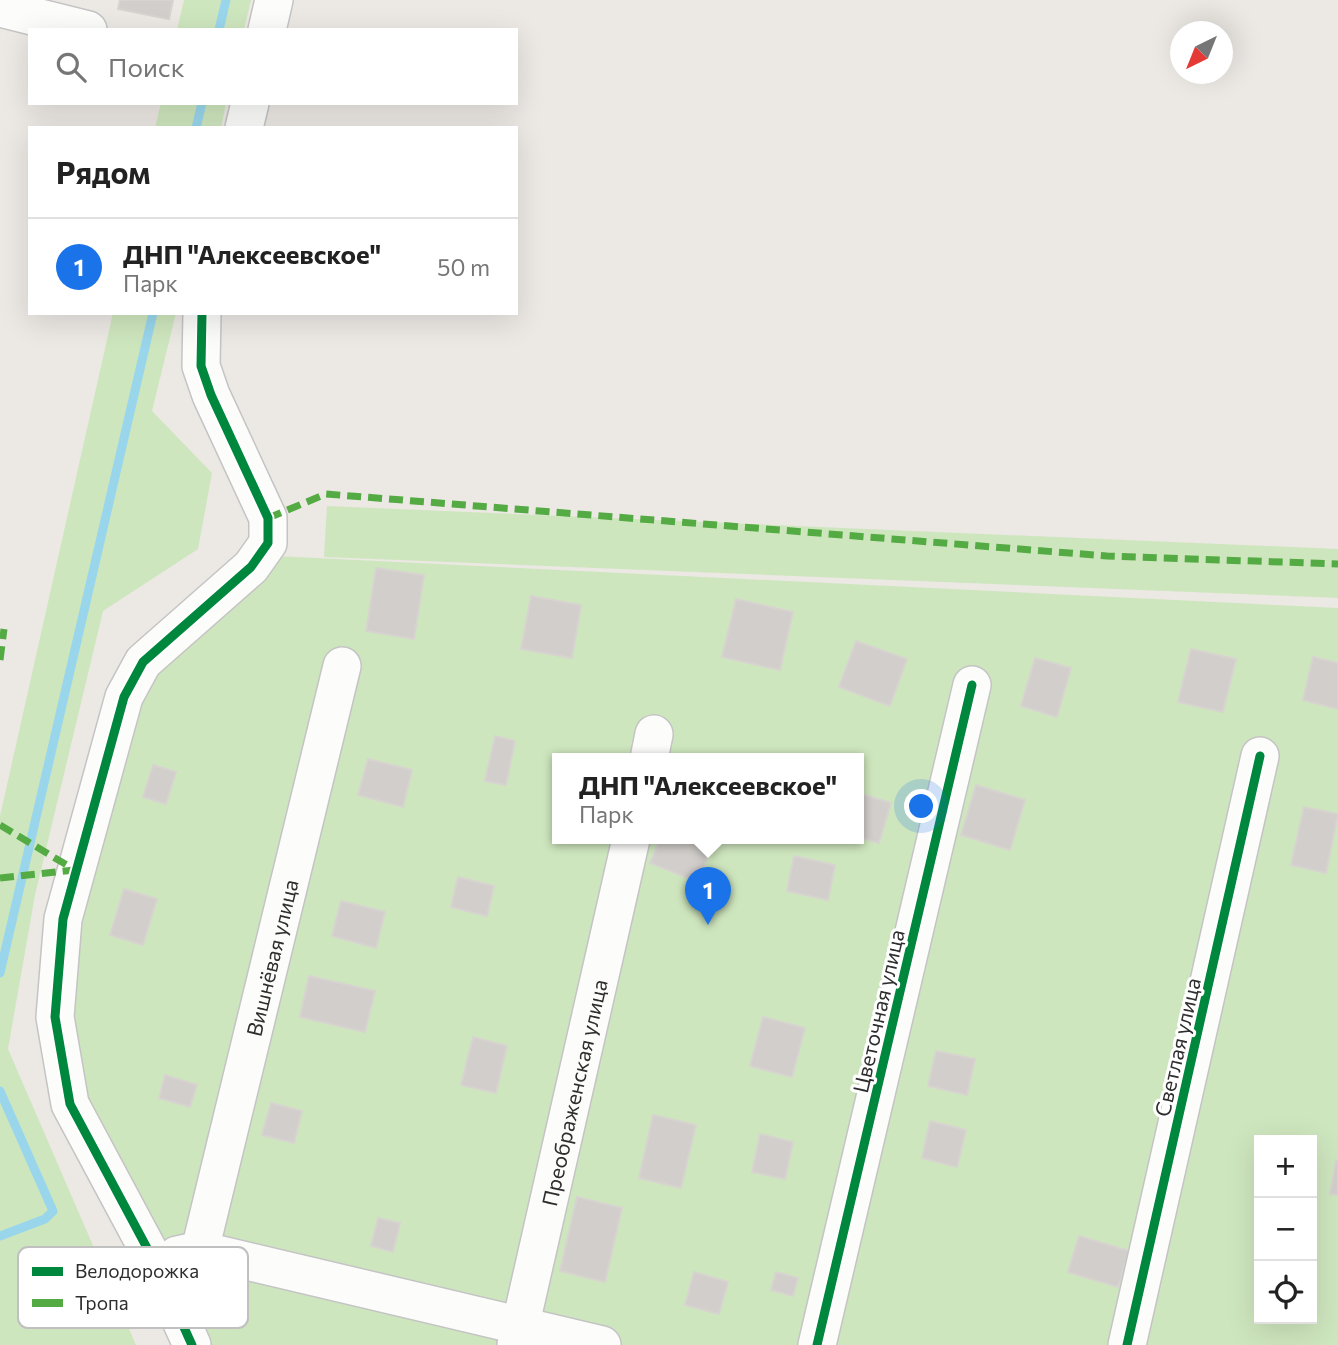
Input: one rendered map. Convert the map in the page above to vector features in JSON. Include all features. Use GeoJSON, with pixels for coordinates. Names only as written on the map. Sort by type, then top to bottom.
{"type":"FeatureCollection","features":[{"type":"Feature","properties":{"kind":"street"},"geometry":{"type":"LineString","coordinates":[[267,28],[274,0]]}},
{"type":"Feature","properties":{"kind":"street"},"geometry":{"type":"LineString","coordinates":[[0,8],[80,28]]}},
{"type":"Feature","properties":{"kind":"street"},"geometry":{"type":"LineString","coordinates":[[244,126],[250,105]]}},
{"type":"Feature","properties":{"kind":"street"},"geometry":{"type":"LineString","coordinates":[[147,1247],[70,1104],[55,1017],[63,919],[124,696],[143,662],[251,567],[268,543],[268,518],[211,395],[201,366],[202,315]]}},
{"type":"Feature","properties":{"kind":"street","name":"Вишнёвая улица"},"geometry":{"type":"LineString","coordinates":[[201,1247],[342,666]]}},
{"type":"Feature","properties":{"kind":"street","name":"Цветочная улица"},"geometry":{"type":"LineString","coordinates":[[817,1345],[972,685]]}},
{"type":"Feature","properties":{"kind":"street","name":"Светлая улица"},"geometry":{"type":"LineString","coordinates":[[1127,1345],[1260,756]]}},
{"type":"Feature","properties":{"kind":"street","name":"Преображенская улица"},"geometry":{"type":"LineString","coordinates":[[519,1335],[630,844]]}},
{"type":"Feature","properties":{"kind":"street"},"geometry":{"type":"LineString","coordinates":[[248,1263],[519,1335],[602,1345]]}},
{"type":"Feature","properties":{"kind":"street"},"geometry":{"type":"LineString","coordinates":[[184,1328],[192,1345]]}},
{"type":"Feature","properties":{"kind":"green space"},"geometry":{"type":"Polygon","coordinates":[[[184,0],[251,0],[244,28],[177,28],[184,0]]]}},
{"type":"Feature","properties":{"kind":"green space"},"geometry":{"type":"Polygon","coordinates":[[[161,105],[226,105],[221,126],[155,126],[161,105]]]}},
{"type":"Feature","properties":{"kind":"green space"},"geometry":{"type":"Polygon","coordinates":[[[113,315],[176,315],[152,411],[212,473],[198,549],[103,611],[35,895],[8,1049],[94,1247],[18,1247],[18,1328],[129,1328],[136,1345],[0,1345],[0,816],[113,315]]]}},
{"type":"Feature","properties":{"kind":"green space"},"geometry":{"type":"Polygon","coordinates":[[[327,506],[1338,549],[1338,598],[324,557],[327,506]]]}},
{"type":"Feature","properties":{"kind":"green space"},"geometry":{"type":"Polygon","coordinates":[[[275,556],[1338,608],[1338,1345],[198,1345],[189,1328],[248,1328],[248,1247],[148,1247],[76,1105],[67,1018],[87,832],[145,672],[275,556]]]}},
{"type":"Feature","properties":{"kind":"building"},"geometry":{"type":"Polygon","coordinates":[[[120,0],[173,0],[169,19],[118,9],[120,0]]]}},
{"type":"Feature","properties":{"kind":"building"},"geometry":{"type":"Polygon","coordinates":[[[376,568],[424,575],[414,639],[366,631],[376,568]]]}},
{"type":"Feature","properties":{"kind":"building"},"geometry":{"type":"Polygon","coordinates":[[[531,596],[581,605],[572,658],[521,649],[531,596]]]}},
{"type":"Feature","properties":{"kind":"building"},"geometry":{"type":"Polygon","coordinates":[[[736,599],[793,612],[780,670],[722,657],[736,599]]]}},
{"type":"Feature","properties":{"kind":"building"},"geometry":{"type":"Polygon","coordinates":[[[856,641],[907,659],[890,706],[839,687],[856,641]]]}},
{"type":"Feature","properties":{"kind":"building"},"geometry":{"type":"Polygon","coordinates":[[[1191,649],[1236,659],[1223,712],[1178,702],[1191,649]]]}},
{"type":"Feature","properties":{"kind":"building"},"geometry":{"type":"Polygon","coordinates":[[[1313,657],[1338,663],[1338,709],[1303,700],[1313,657]]]}},
{"type":"Feature","properties":{"kind":"building"},"geometry":{"type":"Polygon","coordinates":[[[1035,658],[1071,668],[1057,717],[1021,706],[1035,658]]]}},
{"type":"Feature","properties":{"kind":"building"},"geometry":{"type":"Polygon","coordinates":[[[495,736],[515,741],[506,785],[485,781],[495,736]]]}},
{"type":"Feature","properties":{"kind":"building"},"geometry":{"type":"Polygon","coordinates":[[[368,759],[412,770],[403,807],[358,795],[368,759]]]}},
{"type":"Feature","properties":{"kind":"building"},"geometry":{"type":"Polygon","coordinates":[[[153,765],[176,772],[166,804],[143,797],[153,765]]]}},
{"type":"Feature","properties":{"kind":"building"},"geometry":{"type":"Polygon","coordinates":[[[976,785],[1025,800],[1010,850],[961,835],[976,785]]]}},
{"type":"Feature","properties":{"kind":"building"},"geometry":{"type":"Polygon","coordinates":[[[864,795],[891,803],[879,843],[864,839],[864,795]]]}},
{"type":"Feature","properties":{"kind":"building"},"geometry":{"type":"Polygon","coordinates":[[[1304,807],[1338,814],[1326,873],[1291,865],[1304,807]]]}},
{"type":"Feature","properties":{"kind":"building"},"geometry":{"type":"Polygon","coordinates":[[[658,844],[712,846],[698,882],[650,863],[658,844]]]}},
{"type":"Feature","properties":{"kind":"building"},"geometry":{"type":"Polygon","coordinates":[[[794,856],[835,865],[828,900],[787,891],[794,856]]]}},
{"type":"Feature","properties":{"kind":"building"},"geometry":{"type":"Polygon","coordinates":[[[458,877],[494,886],[487,916],[451,907],[458,877]]]}},
{"type":"Feature","properties":{"kind":"building"},"geometry":{"type":"Polygon","coordinates":[[[124,889],[157,899],[143,945],[110,935],[124,889]]]}},
{"type":"Feature","properties":{"kind":"building"},"geometry":{"type":"Polygon","coordinates":[[[341,901],[385,912],[376,948],[332,936],[341,901]]]}},
{"type":"Feature","properties":{"kind":"building"},"geometry":{"type":"Polygon","coordinates":[[[309,976],[375,991],[365,1032],[300,1017],[309,976]]]}},
{"type":"Feature","properties":{"kind":"building"},"geometry":{"type":"Polygon","coordinates":[[[763,1017],[805,1028],[792,1077],[750,1066],[763,1017]]]}},
{"type":"Feature","properties":{"kind":"building"},"geometry":{"type":"Polygon","coordinates":[[[473,1037],[507,1046],[496,1093],[461,1085],[473,1037]]]}},
{"type":"Feature","properties":{"kind":"building"},"geometry":{"type":"Polygon","coordinates":[[[936,1051],[975,1059],[967,1095],[928,1086],[936,1051]]]}},
{"type":"Feature","properties":{"kind":"building"},"geometry":{"type":"Polygon","coordinates":[[[165,1075],[197,1085],[190,1107],[159,1098],[165,1075]]]}},
{"type":"Feature","properties":{"kind":"building"},"geometry":{"type":"Polygon","coordinates":[[[271,1103],[302,1111],[294,1143],[262,1135],[271,1103]]]}},
{"type":"Feature","properties":{"kind":"building"},"geometry":{"type":"Polygon","coordinates":[[[653,1115],[696,1125],[681,1188],[639,1178],[653,1115]]]}},
{"type":"Feature","properties":{"kind":"building"},"geometry":{"type":"Polygon","coordinates":[[[930,1121],[966,1130],[957,1167],[922,1158],[930,1121]]]}},
{"type":"Feature","properties":{"kind":"building"},"geometry":{"type":"Polygon","coordinates":[[[760,1134],[793,1142],[785,1179],[752,1172],[760,1134]]]}},
{"type":"Feature","properties":{"kind":"building"},"geometry":{"type":"Polygon","coordinates":[[[1336,1160],[1338,1161],[1338,1195],[1330,1194],[1336,1160]]]}},
{"type":"Feature","properties":{"kind":"building"},"geometry":{"type":"Polygon","coordinates":[[[577,1197],[622,1208],[605,1282],[560,1271],[577,1197]]]}},
{"type":"Feature","properties":{"kind":"building"},"geometry":{"type":"Polygon","coordinates":[[[378,1218],[400,1223],[393,1252],[371,1246],[378,1218]]]}},
{"type":"Feature","properties":{"kind":"building"},"geometry":{"type":"Polygon","coordinates":[[[1079,1236],[1129,1251],[1118,1287],[1068,1272],[1079,1236]]]}},
{"type":"Feature","properties":{"kind":"building"},"geometry":{"type":"Polygon","coordinates":[[[694,1272],[728,1282],[719,1314],[685,1305],[694,1272]]]}},
{"type":"Feature","properties":{"kind":"building"},"geometry":{"type":"Polygon","coordinates":[[[776,1272],[798,1278],[793,1296],[771,1290],[776,1272]]]}},
{"type":"Feature","properties":{"kind":"waterway"},"geometry":{"type":"LineString","coordinates":[[219,28],[226,0]]}},
{"type":"Feature","properties":{"kind":"waterway"},"geometry":{"type":"LineString","coordinates":[[196,126],[202,105]]}},
{"type":"Feature","properties":{"kind":"waterway"},"geometry":{"type":"LineString","coordinates":[[0,973],[153,315]]}},
{"type":"Feature","properties":{"kind":"waterway"},"geometry":{"type":"LineString","coordinates":[[0,1091],[53,1211],[45,1219],[0,1236]]}},
{"type":"Feature","properties":{"kind":"marked path"},"geometry":{"type":"LineString","coordinates":[[268,518],[326,494],[1107,556],[1338,564]]}},
{"type":"Feature","properties":{"kind":"marked path"},"geometry":{"type":"LineString","coordinates":[[0,660],[4,629]]}},
{"type":"Feature","properties":{"kind":"marked path"},"geometry":{"type":"LineString","coordinates":[[0,825],[75,870]]}},
{"type":"Feature","properties":{"kind":"marked path"},"geometry":{"type":"LineString","coordinates":[[0,878],[75,870]]}},
{"type":"Feature","properties":{"kind":"cycle path"},"geometry":{"type":"LineString","coordinates":[[147,1247],[70,1104],[55,1017],[63,919],[124,697],[143,662],[251,567],[268,543],[268,518],[211,395],[201,366],[202,315]]}},
{"type":"Feature","properties":{"kind":"cycle path"},"geometry":{"type":"LineString","coordinates":[[817,1345],[972,685]]}},
{"type":"Feature","properties":{"kind":"cycle path"},"geometry":{"type":"LineString","coordinates":[[1127,1345],[1260,756]]}},
{"type":"Feature","properties":{"kind":"cycle path"},"geometry":{"type":"LineString","coordinates":[[184,1328],[192,1345]]}},
{"type":"Feature","properties":{"kind":"place","name":"ДНП \"Алексеевское\""},"geometry":{"type":"Point","coordinates":[708,925]}}]}
